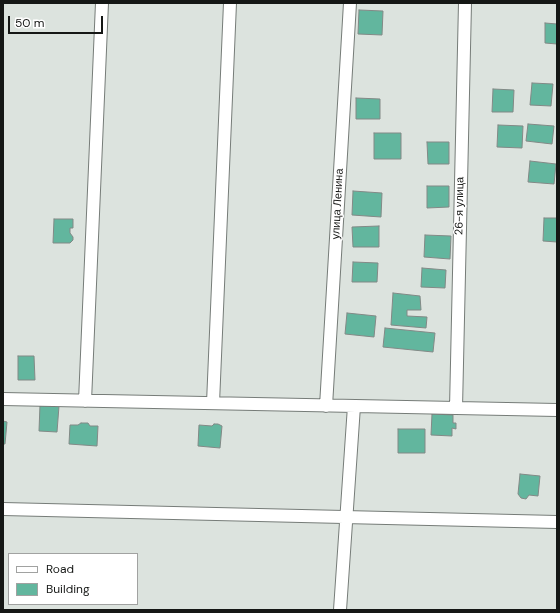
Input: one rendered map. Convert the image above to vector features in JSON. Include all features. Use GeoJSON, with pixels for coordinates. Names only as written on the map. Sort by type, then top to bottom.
{"type":"FeatureCollection","features":[{"type":"Feature","properties":{"kind":"street"},"geometry":{"type":"LineString","coordinates":[[85,401],[102,3]]}},
{"type":"Feature","properties":{"kind":"street"},"geometry":{"type":"LineString","coordinates":[[213,403],[230,3]]}},
{"type":"Feature","properties":{"kind":"street","name":"улица Ленина"},"geometry":{"type":"LineString","coordinates":[[326,406],[350,3]]}},
{"type":"Feature","properties":{"kind":"street","name":"26-я улица"},"geometry":{"type":"LineString","coordinates":[[456,408],[465,3]]}},
{"type":"Feature","properties":{"kind":"street"},"geometry":{"type":"LineString","coordinates":[[3,399],[557,410]]}},
{"type":"Feature","properties":{"kind":"street"},"geometry":{"type":"LineString","coordinates":[[340,610],[354,406]]}},
{"type":"Feature","properties":{"kind":"street"},"geometry":{"type":"LineString","coordinates":[[3,509],[557,522]]}},
{"type":"Feature","properties":{"kind":"building"},"geometry":{"type":"Polygon","coordinates":[[[359,10],[383,11],[382,35],[358,34],[359,10]]]}},
{"type":"Feature","properties":{"kind":"building"},"geometry":{"type":"Polygon","coordinates":[[[545,23],[557,24],[557,44],[545,43],[545,23]]]}},
{"type":"Feature","properties":{"kind":"building"},"geometry":{"type":"Polygon","coordinates":[[[532,83],[553,84],[551,106],[530,105],[532,83]]]}},
{"type":"Feature","properties":{"kind":"building"},"geometry":{"type":"Polygon","coordinates":[[[493,89],[514,90],[513,112],[492,112],[493,89]]]}},
{"type":"Feature","properties":{"kind":"building"},"geometry":{"type":"Polygon","coordinates":[[[356,98],[380,99],[380,119],[356,119],[356,98]]]}},
{"type":"Feature","properties":{"kind":"building"},"geometry":{"type":"Polygon","coordinates":[[[528,124],[554,126],[552,144],[526,141],[528,124]]]}},
{"type":"Feature","properties":{"kind":"building"},"geometry":{"type":"Polygon","coordinates":[[[498,125],[523,126],[522,148],[497,147],[498,125]]]}},
{"type":"Feature","properties":{"kind":"building"},"geometry":{"type":"Polygon","coordinates":[[[374,133],[401,133],[401,159],[374,159],[374,133]]]}},
{"type":"Feature","properties":{"kind":"building"},"geometry":{"type":"Polygon","coordinates":[[[427,142],[449,142],[449,164],[428,164],[427,142]]]}},
{"type":"Feature","properties":{"kind":"building"},"geometry":{"type":"Polygon","coordinates":[[[530,161],[556,164],[554,184],[528,182],[530,161]]]}},
{"type":"Feature","properties":{"kind":"building"},"geometry":{"type":"Polygon","coordinates":[[[427,186],[449,186],[449,207],[427,208],[427,186]]]}},
{"type":"Feature","properties":{"kind":"building"},"geometry":{"type":"Polygon","coordinates":[[[353,191],[382,193],[381,217],[352,215],[353,191]]]}},
{"type":"Feature","properties":{"kind":"building"},"geometry":{"type":"Polygon","coordinates":[[[544,218],[557,218],[557,242],[543,241],[544,218]]]}},
{"type":"Feature","properties":{"kind":"building"},"geometry":{"type":"Polygon","coordinates":[[[54,219],[73,219],[73,228],[70,228],[70,233],[73,240],[70,243],[53,243],[54,219]]]}},
{"type":"Feature","properties":{"kind":"building"},"geometry":{"type":"Polygon","coordinates":[[[379,226],[379,247],[353,247],[352,227],[379,226]]]}},
{"type":"Feature","properties":{"kind":"building"},"geometry":{"type":"Polygon","coordinates":[[[425,235],[451,236],[450,259],[424,257],[425,235]]]}},
{"type":"Feature","properties":{"kind":"building"},"geometry":{"type":"Polygon","coordinates":[[[353,262],[378,263],[377,282],[352,282],[353,262]]]}},
{"type":"Feature","properties":{"kind":"building"},"geometry":{"type":"Polygon","coordinates":[[[422,268],[446,270],[445,288],[421,287],[422,268]]]}},
{"type":"Feature","properties":{"kind":"building"},"geometry":{"type":"Polygon","coordinates":[[[393,293],[420,296],[421,310],[407,310],[407,316],[427,317],[426,328],[391,325],[393,293]]]}},
{"type":"Feature","properties":{"kind":"building"},"geometry":{"type":"Polygon","coordinates":[[[347,313],[376,316],[374,337],[345,334],[347,313]]]}},
{"type":"Feature","properties":{"kind":"building"},"geometry":{"type":"Polygon","coordinates":[[[385,328],[435,333],[433,352],[383,347],[385,328]]]}},
{"type":"Feature","properties":{"kind":"building"},"geometry":{"type":"Polygon","coordinates":[[[18,356],[34,356],[35,380],[18,380],[18,356]]]}},
{"type":"Feature","properties":{"kind":"building"},"geometry":{"type":"Polygon","coordinates":[[[40,405],[59,406],[57,432],[39,431],[40,405]]]}},
{"type":"Feature","properties":{"kind":"building"},"geometry":{"type":"Polygon","coordinates":[[[432,414],[453,415],[453,423],[456,423],[456,429],[452,428],[452,436],[431,435],[432,414]]]}},
{"type":"Feature","properties":{"kind":"building"},"geometry":{"type":"Polygon","coordinates":[[[3,421],[7,422],[5,444],[3,444],[3,421]]]}},
{"type":"Feature","properties":{"kind":"building"},"geometry":{"type":"Polygon","coordinates":[[[81,423],[88,423],[90,426],[98,426],[97,446],[69,444],[70,425],[78,425],[81,423]]]}},
{"type":"Feature","properties":{"kind":"building"},"geometry":{"type":"Polygon","coordinates":[[[214,424],[222,426],[220,448],[198,446],[199,425],[212,426],[214,424]]]}},
{"type":"Feature","properties":{"kind":"building"},"geometry":{"type":"Polygon","coordinates":[[[398,429],[425,429],[425,453],[398,453],[398,429]]]}},
{"type":"Feature","properties":{"kind":"building"},"geometry":{"type":"Polygon","coordinates":[[[520,474],[540,476],[538,496],[529,495],[526,499],[521,498],[518,494],[520,474]]]}}]}
